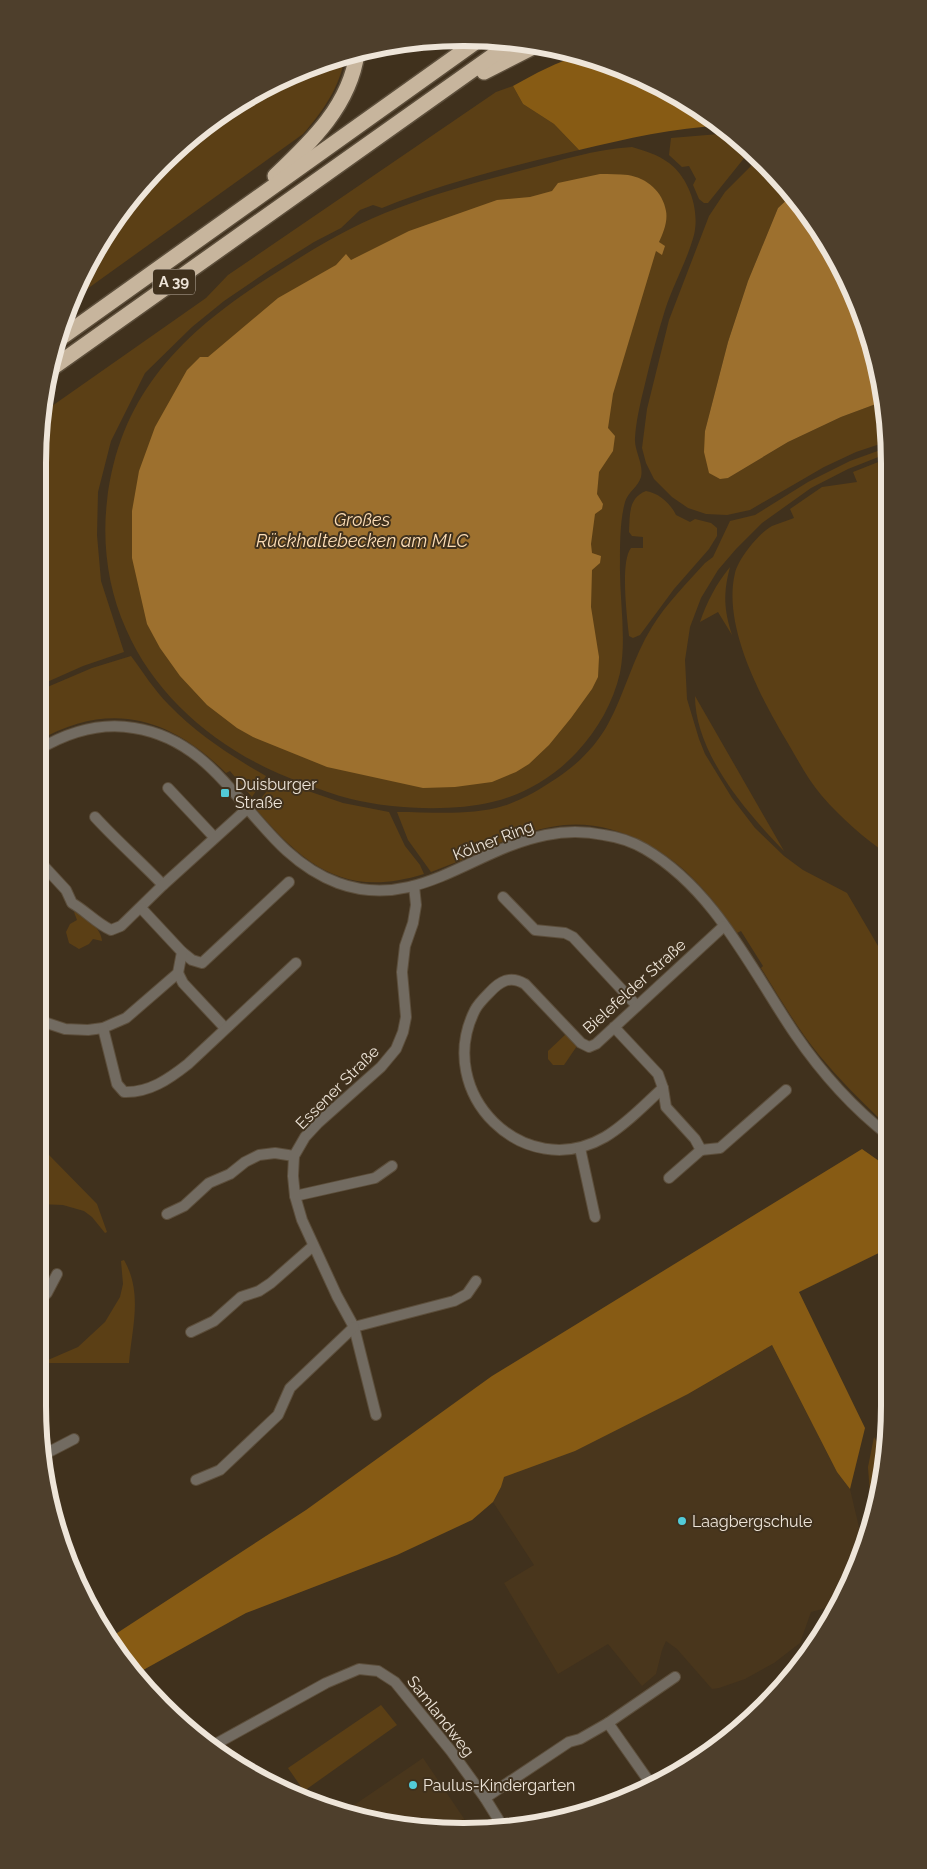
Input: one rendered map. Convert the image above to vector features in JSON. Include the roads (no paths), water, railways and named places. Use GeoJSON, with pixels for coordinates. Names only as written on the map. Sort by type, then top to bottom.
{"type":"FeatureCollection","features":[{"type":"Feature","properties":{"kind":"highway","name":"A 39"},"geometry":{"type":"LineString","coordinates":[[67,334],[470,46]]}},
{"type":"Feature","properties":{"kind":"highway","name":"A 39"},"geometry":{"type":"LineString","coordinates":[[58,364],[503,48]]}},
{"type":"Feature","properties":{"kind":"highway"},"geometry":{"type":"LineString","coordinates":[[427,103],[525,51]]}},
{"type":"Feature","properties":{"kind":"highway"},"geometry":{"type":"LineString","coordinates":[[230,218],[322,129],[341,101],[353,75],[356,60]]}},
{"type":"Feature","properties":{"kind":"street","name":"Kölner Ring"},"geometry":{"type":"LineString","coordinates":[[46,745],[58,738],[92,727],[120,725],[149,730],[176,741],[203,759],[248,808],[274,840],[304,866],[318,875],[340,884],[370,890],[398,890],[432,881],[507,847],[544,835],[570,832],[592,833],[616,837],[644,848],[688,882],[704,900],[724,926],[797,1037],[820,1068],[843,1094],[881,1129]]}},
{"type":"Feature","properties":{"kind":"street"},"geometry":{"type":"LineString","coordinates":[[168,788],[214,837]]}},
{"type":"Feature","properties":{"kind":"street"},"geometry":{"type":"LineString","coordinates":[[46,868],[66,890],[72,903],[84,910],[100,925],[111,930],[121,926],[214,837],[248,808]]}},
{"type":"Feature","properties":{"kind":"street"},"geometry":{"type":"LineString","coordinates":[[95,817],[163,885]]}},
{"type":"Feature","properties":{"kind":"street"},"geometry":{"type":"LineString","coordinates":[[141,908],[182,952],[192,960],[202,963],[289,882]]}},
{"type":"Feature","properties":{"kind":"street","name":"Essener Straße"},"geometry":{"type":"LineString","coordinates":[[294,1156],[318,1122],[381,1067],[396,1049],[403,1032],[406,1016],[402,972],[405,946],[416,905],[414,886]]}},
{"type":"Feature","properties":{"kind":"street"},"geometry":{"type":"LineString","coordinates":[[503,898],[535,930],[564,933],[573,937],[637,1006]]}},
{"type":"Feature","properties":{"kind":"street","name":"Bielefelder Straße"},"geometry":{"type":"LineString","coordinates":[[580,1148],[558,1150],[525,1143],[506,1133],[490,1120],[475,1099],[467,1078],[464,1059],[465,1041],[476,1009],[496,985],[503,980],[513,979],[525,984],[582,1043],[589,1047],[596,1044],[724,926]]}},
{"type":"Feature","properties":{"kind":"street"},"geometry":{"type":"LineString","coordinates":[[182,952],[178,973],[183,983],[225,1028]]}},
{"type":"Feature","properties":{"kind":"street"},"geometry":{"type":"LineString","coordinates":[[103,1028],[117,1084],[124,1092],[138,1093],[173,1076],[188,1064],[296,963]]}},
{"type":"Feature","properties":{"kind":"street"},"geometry":{"type":"LineString","coordinates":[[46,1023],[65,1030],[103,1028],[126,1018],[178,973]]}},
{"type":"Feature","properties":{"kind":"street"},"geometry":{"type":"LineString","coordinates":[[614,1027],[658,1074],[663,1088],[666,1107],[695,1139],[700,1150]]}},
{"type":"Feature","properties":{"kind":"street"},"geometry":{"type":"LineString","coordinates":[[595,1217],[580,1148],[604,1138],[616,1130],[663,1088]]}},
{"type":"Feature","properties":{"kind":"street"},"geometry":{"type":"LineString","coordinates":[[669,1178],[700,1150],[720,1148],[786,1090]]}},
{"type":"Feature","properties":{"kind":"street"},"geometry":{"type":"LineString","coordinates":[[167,1214],[184,1206],[209,1183],[230,1174],[246,1162],[259,1156],[275,1153],[294,1156],[295,1196],[302,1220],[354,1328],[376,1415]]}},
{"type":"Feature","properties":{"kind":"street"},"geometry":{"type":"LineString","coordinates":[[295,1196],[375,1178],[392,1166]]}},
{"type":"Feature","properties":{"kind":"street"},"geometry":{"type":"LineString","coordinates":[[191,1332],[214,1321],[241,1297],[259,1291],[271,1283],[314,1246]]}},
{"type":"Feature","properties":{"kind":"street"},"geometry":{"type":"LineString","coordinates":[[46,1294],[57,1274]]}},
{"type":"Feature","properties":{"kind":"street"},"geometry":{"type":"LineString","coordinates":[[196,1480],[220,1470],[278,1415],[290,1388],[354,1328],[454,1301],[466,1294],[476,1281]]}},
{"type":"Feature","properties":{"kind":"street"},"geometry":{"type":"LineString","coordinates":[[49,1452],[74,1439]]}},
{"type":"Feature","properties":{"kind":"street","name":"Samlandweg"},"geometry":{"type":"LineString","coordinates":[[218,1743],[326,1683],[359,1669],[378,1671],[395,1682],[452,1752],[499,1821]]}},
{"type":"Feature","properties":{"kind":"street"},"geometry":{"type":"LineString","coordinates":[[484,1798],[570,1742],[580,1739],[608,1723],[675,1677]]}},
{"type":"Feature","properties":{"kind":"street"},"geometry":{"type":"LineString","coordinates":[[608,1723],[648,1780]]}},
{"type":"Feature","properties":{"kind":"water","name":"Großes Rückhaltebecken am MLC"},"geometry":{"type":"Polygon","coordinates":[[[600,174],[628,175],[648,183],[658,192],[664,204],[666,219],[659,242],[665,246],[662,255],[656,251],[613,394],[608,428],[615,436],[613,451],[599,472],[597,494],[603,504],[602,509],[595,514],[591,544],[592,553],[601,556],[600,563],[592,570],[591,607],[599,657],[598,677],[592,689],[549,745],[529,764],[516,772],[492,782],[455,787],[423,788],[327,767],[253,737],[237,728],[207,705],[180,676],[160,648],[147,624],[132,558],[132,511],[139,471],[155,427],[187,370],[200,357],[208,357],[278,298],[336,265],[346,254],[351,260],[409,231],[497,200],[530,197],[552,191],[558,183],[600,174]]]}},
{"type":"Feature","properties":{"kind":"water"},"geometry":{"type":"Polygon","coordinates":[[[787,200],[795,209],[838,279],[859,329],[873,382],[876,404],[841,417],[788,442],[728,478],[720,479],[709,473],[704,452],[705,431],[728,342],[748,281],[778,208],[787,200]]]}},
{"type":"Feature","properties":{"kind":"place","name":"Duisburger Straße"},"geometry":{"type":"Point","coordinates":[225,793]}},
{"type":"Feature","properties":{"kind":"place","name":"Laagbergschule"},"geometry":{"type":"Point","coordinates":[682,1521]}},
{"type":"Feature","properties":{"kind":"place","name":"Paulus-Kindergarten"},"geometry":{"type":"Point","coordinates":[413,1785]}}]}
